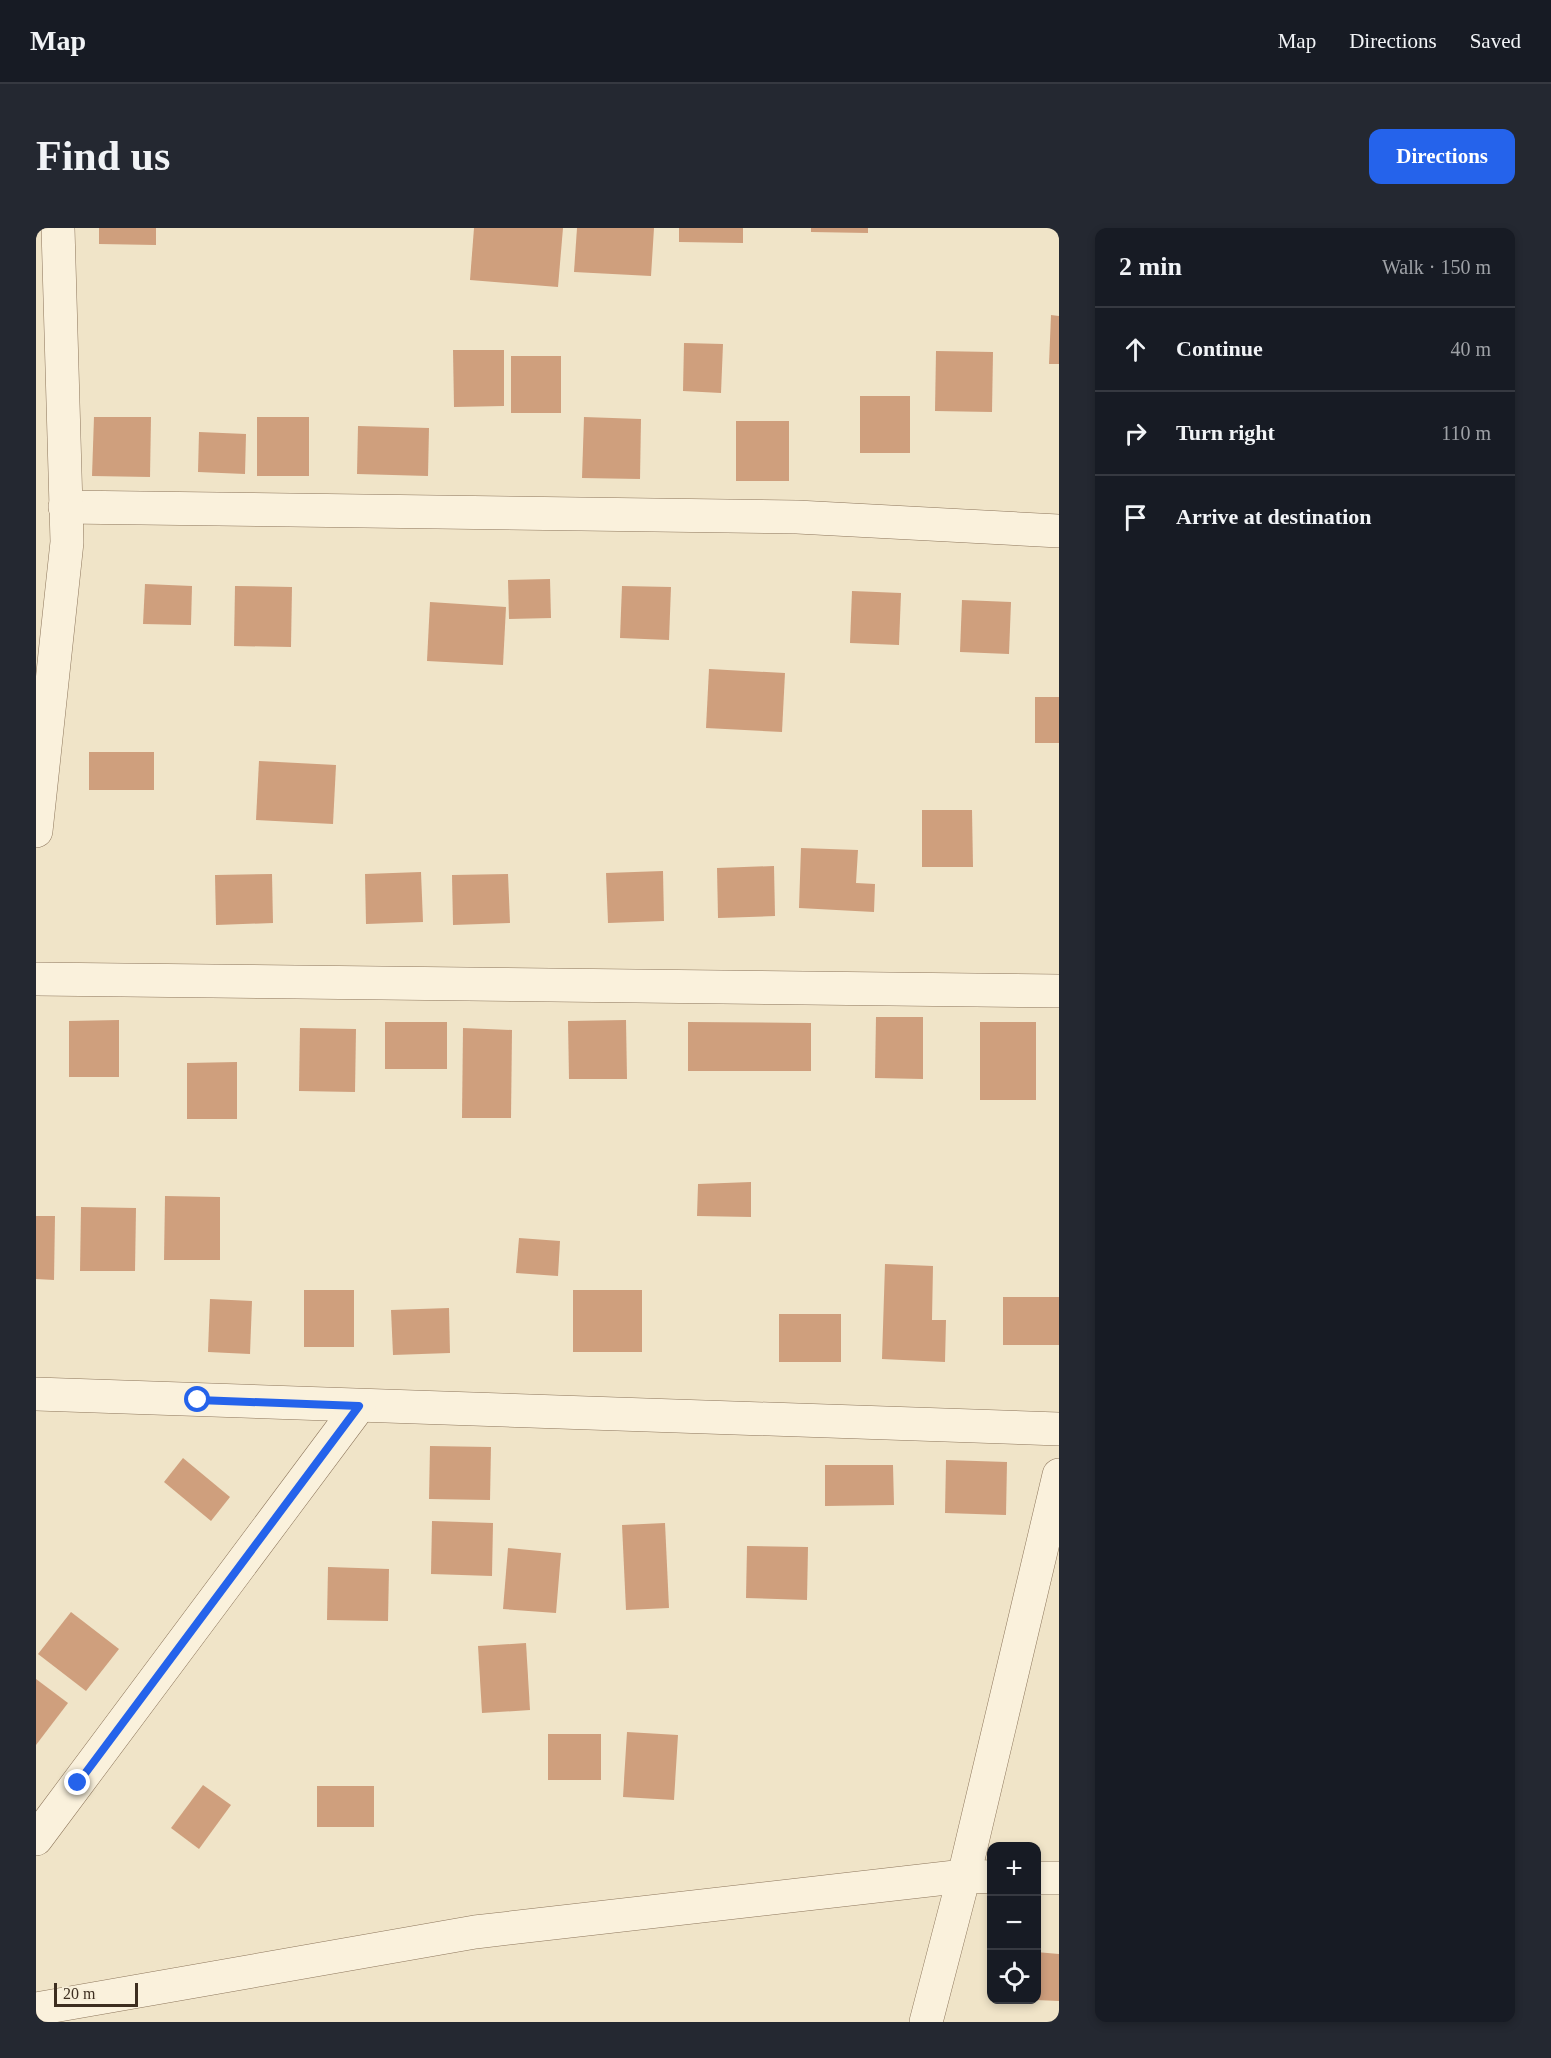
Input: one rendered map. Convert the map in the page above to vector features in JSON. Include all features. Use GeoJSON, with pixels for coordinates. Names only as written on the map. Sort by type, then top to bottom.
{"type":"FeatureCollection","features":[{"type":"Feature","properties":{"kind":"street"},"geometry":{"type":"LineString","coordinates":[[36,831],[67,542],[58,228]]}},
{"type":"Feature","properties":{"kind":"street"},"geometry":{"type":"LineString","coordinates":[[65,507],[797,517],[1059,531]]}},
{"type":"Feature","properties":{"kind":"street"},"geometry":{"type":"LineString","coordinates":[[36,979],[1059,992]]}},
{"type":"Feature","properties":{"kind":"street"},"geometry":{"type":"LineString","coordinates":[[36,1394],[1059,1429]]}},
{"type":"Feature","properties":{"kind":"street"},"geometry":{"type":"LineString","coordinates":[[36,1839],[359,1406]]}},
{"type":"Feature","properties":{"kind":"street"},"geometry":{"type":"LineString","coordinates":[[926,2022],[978,1876],[1059,1475]]}},
{"type":"Feature","properties":{"kind":"street"},"geometry":{"type":"LineString","coordinates":[[36,2009],[474,1932],[978,1876]]}},
{"type":"Feature","properties":{"kind":"street"},"geometry":{"type":"LineString","coordinates":[[1041,1878],[1059,1878]]}},
{"type":"Feature","properties":{"kind":"building"},"geometry":{"type":"Polygon","coordinates":[[[99,228],[156,228],[156,245],[99,244],[99,228]]]}},
{"type":"Feature","properties":{"kind":"building"},"geometry":{"type":"Polygon","coordinates":[[[474,228],[563,228],[558,287],[470,280],[474,228]]]}},
{"type":"Feature","properties":{"kind":"building"},"geometry":{"type":"Polygon","coordinates":[[[577,228],[654,228],[651,276],[574,272],[577,228]]]}},
{"type":"Feature","properties":{"kind":"building"},"geometry":{"type":"Polygon","coordinates":[[[679,228],[743,228],[743,243],[679,242],[679,228]]]}},
{"type":"Feature","properties":{"kind":"building"},"geometry":{"type":"Polygon","coordinates":[[[811,228],[868,228],[868,233],[811,232],[811,228]]]}},
{"type":"Feature","properties":{"kind":"building"},"geometry":{"type":"Polygon","coordinates":[[[1051,315],[1059,316],[1059,364],[1049,364],[1051,315]]]}},
{"type":"Feature","properties":{"kind":"building"},"geometry":{"type":"Polygon","coordinates":[[[684,343],[723,344],[721,393],[683,391],[684,343]]]}},
{"type":"Feature","properties":{"kind":"building"},"geometry":{"type":"Polygon","coordinates":[[[453,350],[504,350],[504,406],[454,407],[453,350]]]}},
{"type":"Feature","properties":{"kind":"building"},"geometry":{"type":"Polygon","coordinates":[[[936,351],[993,352],[992,412],[935,411],[936,351]]]}},
{"type":"Feature","properties":{"kind":"building"},"geometry":{"type":"Polygon","coordinates":[[[511,356],[561,356],[561,413],[511,413],[511,356]]]}},
{"type":"Feature","properties":{"kind":"building"},"geometry":{"type":"Polygon","coordinates":[[[860,396],[910,396],[910,453],[860,453],[860,396]]]}},
{"type":"Feature","properties":{"kind":"building"},"geometry":{"type":"Polygon","coordinates":[[[94,417],[151,417],[150,477],[92,476],[94,417]]]}},
{"type":"Feature","properties":{"kind":"building"},"geometry":{"type":"Polygon","coordinates":[[[257,417],[309,417],[309,476],[257,476],[257,417]]]}},
{"type":"Feature","properties":{"kind":"building"},"geometry":{"type":"Polygon","coordinates":[[[584,417],[641,419],[640,479],[582,478],[584,417]]]}},
{"type":"Feature","properties":{"kind":"building"},"geometry":{"type":"Polygon","coordinates":[[[736,421],[789,421],[789,481],[736,481],[736,421]]]}},
{"type":"Feature","properties":{"kind":"building"},"geometry":{"type":"Polygon","coordinates":[[[358,426],[429,428],[428,476],[357,474],[358,426]]]}},
{"type":"Feature","properties":{"kind":"building"},"geometry":{"type":"Polygon","coordinates":[[[199,432],[246,434],[245,474],[198,472],[199,432]]]}},
{"type":"Feature","properties":{"kind":"building"},"geometry":{"type":"Polygon","coordinates":[[[550,579],[551,618],[509,619],[508,580],[550,579]]]}},
{"type":"Feature","properties":{"kind":"building"},"geometry":{"type":"Polygon","coordinates":[[[145,584],[192,586],[191,625],[143,624],[145,584]]]}},
{"type":"Feature","properties":{"kind":"building"},"geometry":{"type":"Polygon","coordinates":[[[235,586],[292,587],[291,647],[234,646],[235,586]]]}},
{"type":"Feature","properties":{"kind":"building"},"geometry":{"type":"Polygon","coordinates":[[[622,586],[671,587],[669,640],[620,638],[622,586]]]}},
{"type":"Feature","properties":{"kind":"building"},"geometry":{"type":"Polygon","coordinates":[[[852,591],[901,593],[899,645],[850,643],[852,591]]]}},
{"type":"Feature","properties":{"kind":"building"},"geometry":{"type":"Polygon","coordinates":[[[962,600],[1011,602],[1009,654],[960,652],[962,600]]]}},
{"type":"Feature","properties":{"kind":"building"},"geometry":{"type":"Polygon","coordinates":[[[430,602],[506,607],[503,665],[427,661],[430,602]]]}},
{"type":"Feature","properties":{"kind":"building"},"geometry":{"type":"Polygon","coordinates":[[[709,669],[785,673],[782,732],[706,728],[709,669]]]}},
{"type":"Feature","properties":{"kind":"building"},"geometry":{"type":"Polygon","coordinates":[[[1035,697],[1059,697],[1059,743],[1035,743],[1035,697]]]}},
{"type":"Feature","properties":{"kind":"building"},"geometry":{"type":"Polygon","coordinates":[[[89,752],[154,752],[154,790],[89,790],[89,752]]]}},
{"type":"Feature","properties":{"kind":"building"},"geometry":{"type":"Polygon","coordinates":[[[259,761],[336,765],[333,824],[256,820],[259,761]]]}},
{"type":"Feature","properties":{"kind":"building"},"geometry":{"type":"Polygon","coordinates":[[[922,810],[972,810],[973,867],[922,867],[922,810]]]}},
{"type":"Feature","properties":{"kind":"building"},"geometry":{"type":"Polygon","coordinates":[[[801,848],[858,850],[856,883],[875,884],[874,912],[799,908],[801,848]]]}},
{"type":"Feature","properties":{"kind":"building"},"geometry":{"type":"Polygon","coordinates":[[[774,866],[775,916],[718,918],[717,868],[774,866]]]}},
{"type":"Feature","properties":{"kind":"building"},"geometry":{"type":"Polygon","coordinates":[[[663,871],[664,921],[608,923],[606,873],[663,871]]]}},
{"type":"Feature","properties":{"kind":"building"},"geometry":{"type":"Polygon","coordinates":[[[421,872],[423,922],[366,924],[365,874],[421,872]]]}},
{"type":"Feature","properties":{"kind":"building"},"geometry":{"type":"Polygon","coordinates":[[[272,874],[273,923],[216,925],[215,875],[272,874]]]}},
{"type":"Feature","properties":{"kind":"building"},"geometry":{"type":"Polygon","coordinates":[[[508,874],[510,923],[453,925],[452,875],[508,874]]]}},
{"type":"Feature","properties":{"kind":"building"},"geometry":{"type":"Polygon","coordinates":[[[876,1017],[923,1017],[923,1079],[875,1078],[876,1017]]]}},
{"type":"Feature","properties":{"kind":"building"},"geometry":{"type":"Polygon","coordinates":[[[119,1020],[119,1077],[69,1077],[69,1021],[119,1020]]]}},
{"type":"Feature","properties":{"kind":"building"},"geometry":{"type":"Polygon","coordinates":[[[626,1020],[627,1079],[569,1079],[568,1021],[626,1020]]]}},
{"type":"Feature","properties":{"kind":"building"},"geometry":{"type":"Polygon","coordinates":[[[385,1022],[447,1022],[447,1069],[385,1069],[385,1022]]]}},
{"type":"Feature","properties":{"kind":"building"},"geometry":{"type":"Polygon","coordinates":[[[688,1022],[811,1023],[811,1071],[688,1071],[688,1022]]]}},
{"type":"Feature","properties":{"kind":"building"},"geometry":{"type":"Polygon","coordinates":[[[980,1022],[1036,1022],[1036,1100],[980,1100],[980,1022]]]}},
{"type":"Feature","properties":{"kind":"building"},"geometry":{"type":"Polygon","coordinates":[[[300,1028],[356,1029],[355,1092],[299,1091],[300,1028]]]}},
{"type":"Feature","properties":{"kind":"building"},"geometry":{"type":"Polygon","coordinates":[[[463,1028],[512,1030],[511,1118],[462,1118],[463,1028]]]}},
{"type":"Feature","properties":{"kind":"building"},"geometry":{"type":"Polygon","coordinates":[[[237,1062],[237,1119],[187,1119],[187,1063],[237,1062]]]}},
{"type":"Feature","properties":{"kind":"building"},"geometry":{"type":"Polygon","coordinates":[[[751,1182],[751,1217],[697,1216],[698,1184],[751,1182]]]}},
{"type":"Feature","properties":{"kind":"building"},"geometry":{"type":"Polygon","coordinates":[[[165,1196],[220,1197],[220,1260],[164,1260],[165,1196]]]}},
{"type":"Feature","properties":{"kind":"building"},"geometry":{"type":"Polygon","coordinates":[[[81,1207],[136,1208],[135,1271],[80,1271],[81,1207]]]}},
{"type":"Feature","properties":{"kind":"building"},"geometry":{"type":"Polygon","coordinates":[[[36,1216],[55,1216],[54,1280],[36,1279],[36,1216]]]}},
{"type":"Feature","properties":{"kind":"building"},"geometry":{"type":"Polygon","coordinates":[[[519,1238],[560,1241],[558,1276],[516,1273],[519,1238]]]}},
{"type":"Feature","properties":{"kind":"building"},"geometry":{"type":"Polygon","coordinates":[[[885,1264],[933,1266],[932,1320],[946,1320],[945,1362],[882,1359],[885,1264]]]}},
{"type":"Feature","properties":{"kind":"building"},"geometry":{"type":"Polygon","coordinates":[[[304,1290],[354,1290],[354,1347],[304,1347],[304,1290]]]}},
{"type":"Feature","properties":{"kind":"building"},"geometry":{"type":"Polygon","coordinates":[[[573,1290],[642,1290],[642,1352],[573,1352],[573,1290]]]}},
{"type":"Feature","properties":{"kind":"building"},"geometry":{"type":"Polygon","coordinates":[[[1003,1297],[1059,1297],[1059,1345],[1003,1345],[1003,1297]]]}},
{"type":"Feature","properties":{"kind":"building"},"geometry":{"type":"Polygon","coordinates":[[[210,1299],[252,1301],[250,1354],[208,1352],[210,1299]]]}},
{"type":"Feature","properties":{"kind":"building"},"geometry":{"type":"Polygon","coordinates":[[[449,1308],[450,1353],[393,1355],[391,1310],[449,1308]]]}},
{"type":"Feature","properties":{"kind":"building"},"geometry":{"type":"Polygon","coordinates":[[[779,1314],[841,1314],[841,1362],[779,1362],[779,1314]]]}},
{"type":"Feature","properties":{"kind":"building"},"geometry":{"type":"Polygon","coordinates":[[[430,1446],[491,1447],[490,1500],[429,1499],[430,1446]]]}},
{"type":"Feature","properties":{"kind":"building"},"geometry":{"type":"Polygon","coordinates":[[[183,1458],[230,1497],[211,1521],[164,1482],[183,1458]]]}},
{"type":"Feature","properties":{"kind":"building"},"geometry":{"type":"Polygon","coordinates":[[[946,1460],[1007,1462],[1006,1515],[945,1513],[946,1460]]]}},
{"type":"Feature","properties":{"kind":"building"},"geometry":{"type":"Polygon","coordinates":[[[825,1465],[893,1465],[894,1505],[825,1506],[825,1465]]]}},
{"type":"Feature","properties":{"kind":"building"},"geometry":{"type":"Polygon","coordinates":[[[432,1521],[493,1523],[492,1576],[431,1574],[432,1521]]]}},
{"type":"Feature","properties":{"kind":"building"},"geometry":{"type":"Polygon","coordinates":[[[665,1523],[669,1608],[626,1610],[622,1525],[665,1523]]]}},
{"type":"Feature","properties":{"kind":"building"},"geometry":{"type":"Polygon","coordinates":[[[747,1546],[808,1547],[807,1600],[746,1598],[747,1546]]]}},
{"type":"Feature","properties":{"kind":"building"},"geometry":{"type":"Polygon","coordinates":[[[508,1548],[561,1553],[556,1613],[503,1609],[508,1548]]]}},
{"type":"Feature","properties":{"kind":"building"},"geometry":{"type":"Polygon","coordinates":[[[328,1567],[389,1569],[388,1621],[327,1620],[328,1567]]]}},
{"type":"Feature","properties":{"kind":"building"},"geometry":{"type":"Polygon","coordinates":[[[71,1612],[119,1649],[86,1691],[38,1654],[71,1612]]]}},
{"type":"Feature","properties":{"kind":"building"},"geometry":{"type":"Polygon","coordinates":[[[526,1643],[530,1710],[482,1713],[478,1646],[526,1643]]]}},
{"type":"Feature","properties":{"kind":"building"},"geometry":{"type":"Polygon","coordinates":[[[36,1679],[68,1703],[36,1745],[36,1679]]]}},
{"type":"Feature","properties":{"kind":"building"},"geometry":{"type":"Polygon","coordinates":[[[627,1732],[678,1735],[674,1800],[623,1797],[627,1732]]]}},
{"type":"Feature","properties":{"kind":"building"},"geometry":{"type":"Polygon","coordinates":[[[548,1734],[601,1734],[601,1780],[548,1780],[548,1734]]]}},
{"type":"Feature","properties":{"kind":"building"},"geometry":{"type":"Polygon","coordinates":[[[203,1785],[231,1805],[199,1849],[171,1828],[203,1785]]]}},
{"type":"Feature","properties":{"kind":"building"},"geometry":{"type":"Polygon","coordinates":[[[317,1786],[374,1786],[374,1827],[317,1827],[317,1786]]]}},
{"type":"Feature","properties":{"kind":"building"},"geometry":{"type":"Polygon","coordinates":[[[1041,1952],[1059,1954],[1059,2001],[1041,2000],[1041,1952]]]}},
{"type":"Feature","properties":{"kind":"route"},"geometry":{"type":"LineString","coordinates":[[78,1783],[359,1406],[198,1400]]}}]}
